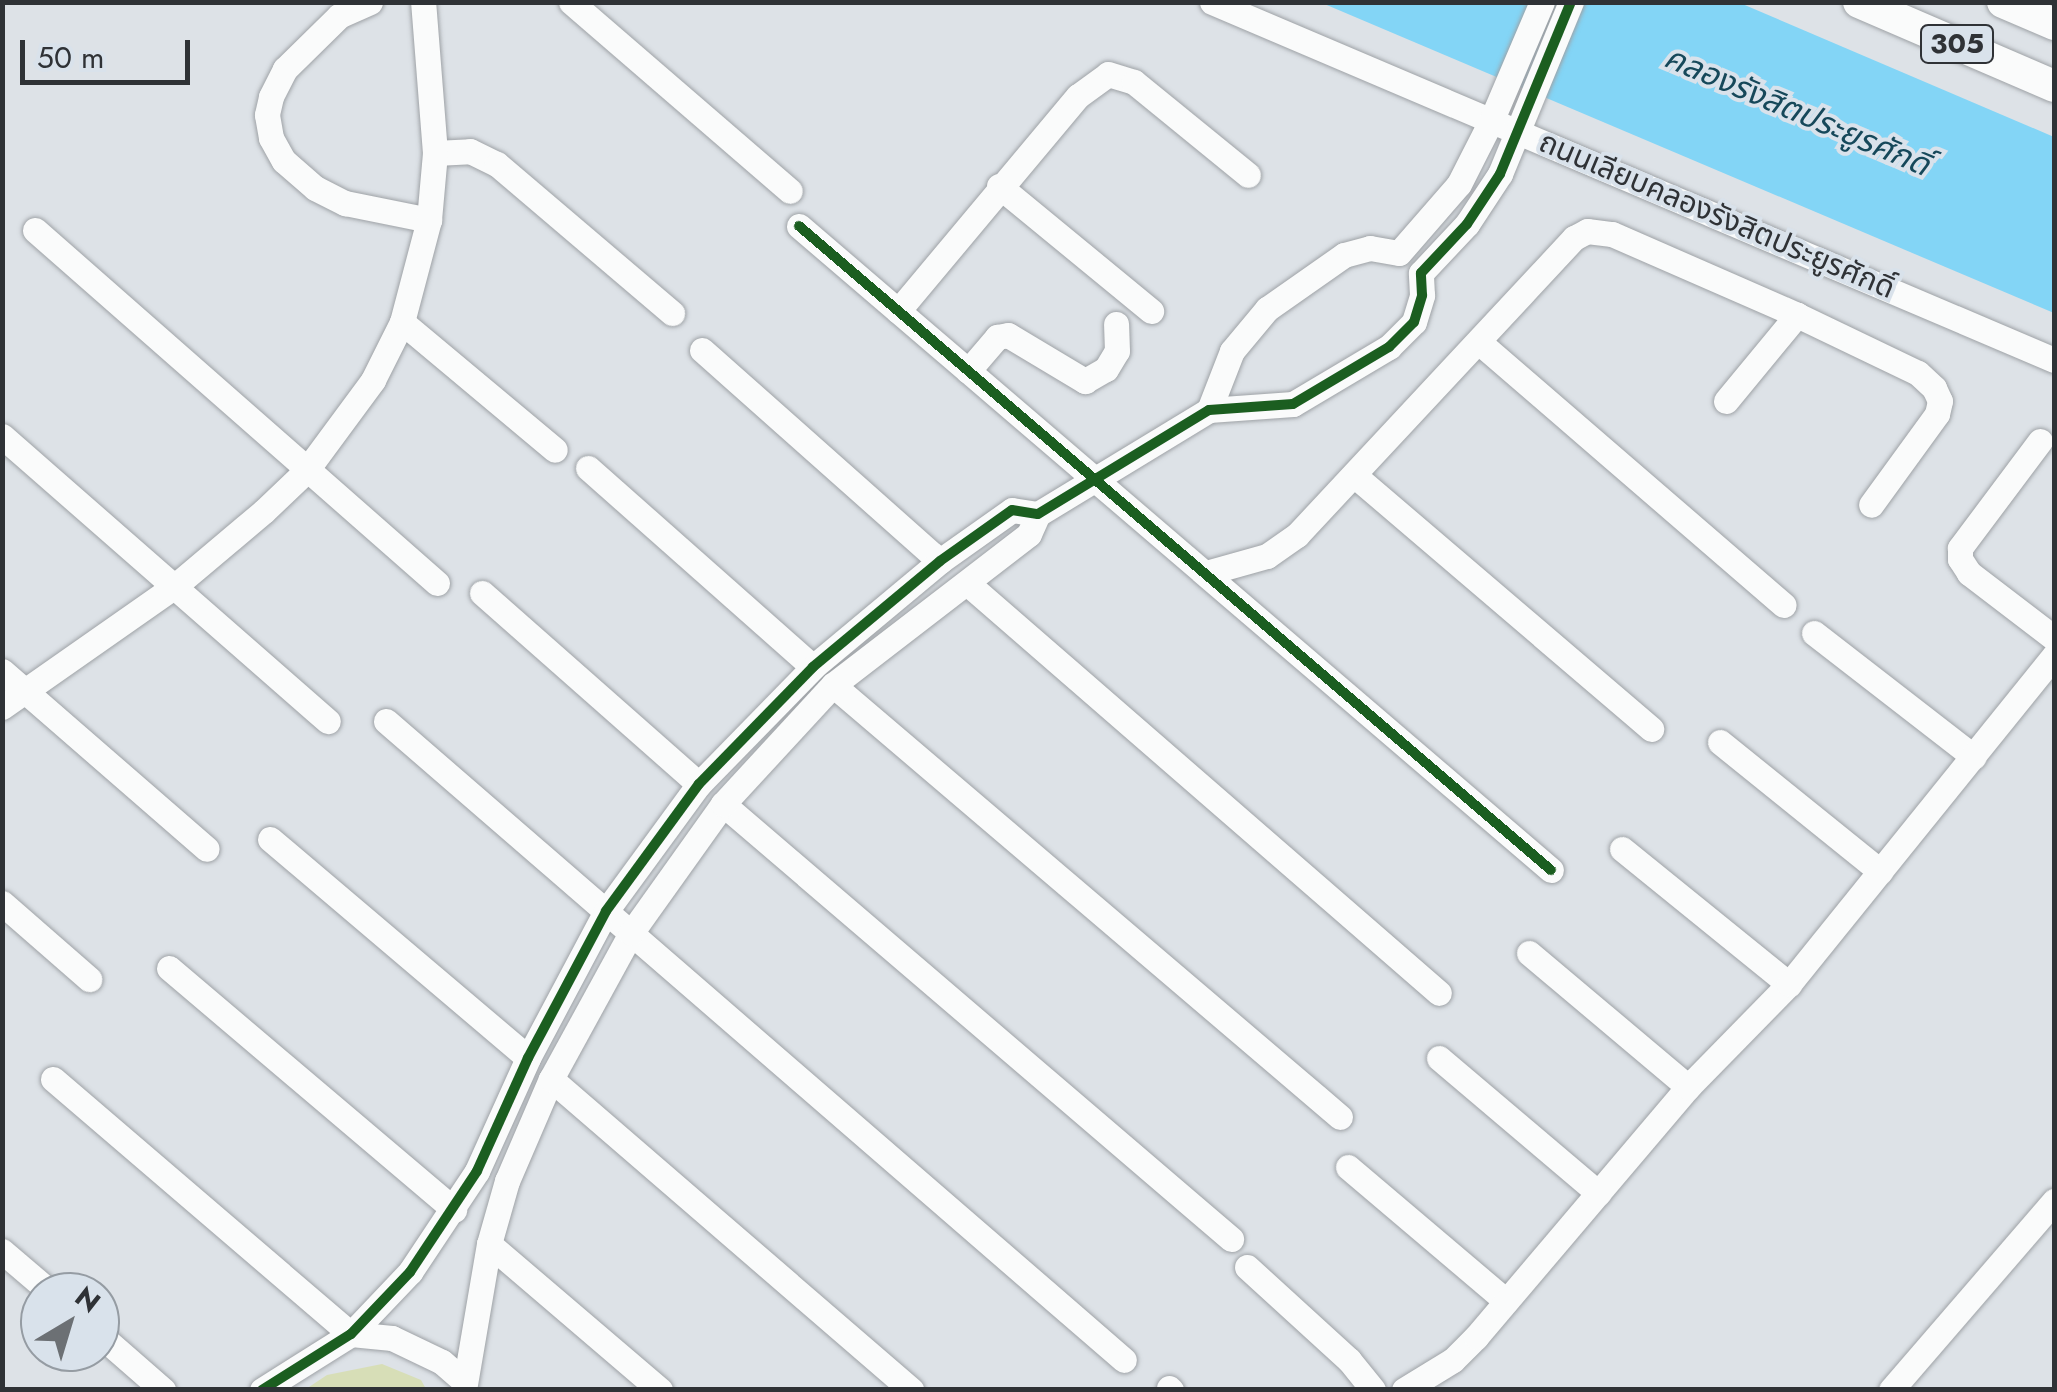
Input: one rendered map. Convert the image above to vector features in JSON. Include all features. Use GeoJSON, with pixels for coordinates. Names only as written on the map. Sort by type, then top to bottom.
{"type":"FeatureCollection","features":[{"type":"Feature","properties":{"kind":"main road","name":"305"},"geometry":{"type":"LineString","coordinates":[[1859,2],[2054,86]]}},
{"type":"Feature","properties":{"kind":"main road","name":"305"},"geometry":{"type":"LineString","coordinates":[[2003,2],[2054,24]]}},
{"type":"Feature","properties":{"kind":"street"},"geometry":{"type":"LineString","coordinates":[[370,2],[340,16],[286,68],[271,97],[271,138],[284,161],[315,188],[345,203],[430,220]]}},
{"type":"Feature","properties":{"kind":"street"},"geometry":{"type":"LineString","coordinates":[[2,707],[176,586],[306,471],[373,380],[402,322],[430,220],[434,153],[423,2]]}},
{"type":"Feature","properties":{"kind":"street"},"geometry":{"type":"LineString","coordinates":[[572,2],[790,191]]}},
{"type":"Feature","properties":{"kind":"street","name":"ถนนเลียบคลองรังสิตประยูรศักดิ์"},"geometry":{"type":"LineString","coordinates":[[1212,2],[2054,360]]}},
{"type":"Feature","properties":{"kind":"street"},"geometry":{"type":"LineString","coordinates":[[1398,252],[1459,184],[1492,119],[1542,2]]}},
{"type":"Feature","properties":{"kind":"street"},"geometry":{"type":"LineString","coordinates":[[262,1390],[351,1334],[410,1272],[454,1210],[606,911],[699,784],[813,667],[940,561],[1012,510],[1038,514],[1098,481],[1208,410],[1293,404],[1390,347],[1414,322],[1422,295],[1421,273],[1483,204],[1571,2]]}},
{"type":"Feature","properties":{"kind":"street"},"geometry":{"type":"LineString","coordinates":[[898,311],[998,186],[1078,96],[1108,74],[1134,82],[1248,175]]}},
{"type":"Feature","properties":{"kind":"street"},"geometry":{"type":"LineString","coordinates":[[434,153],[470,151],[497,164],[672,313]]}},
{"type":"Feature","properties":{"kind":"street"},"geometry":{"type":"LineString","coordinates":[[998,186],[1150,311]]}},
{"type":"Feature","properties":{"kind":"street"},"geometry":{"type":"LineString","coordinates":[[799,226],[1552,870]]}},
{"type":"Feature","properties":{"kind":"street"},"geometry":{"type":"LineString","coordinates":[[35,230],[437,583]]}},
{"type":"Feature","properties":{"kind":"street"},"geometry":{"type":"LineString","coordinates":[[1206,573],[1267,556],[1297,535],[1574,238],[1587,232],[1612,234],[1918,372],[1940,401],[1937,414],[1871,505]]}},
{"type":"Feature","properties":{"kind":"street"},"geometry":{"type":"LineString","coordinates":[[1208,410],[1232,351],[1267,309],[1344,255],[1370,248],[1398,252],[1421,273]]}},
{"type":"Feature","properties":{"kind":"street"},"geometry":{"type":"LineString","coordinates":[[1726,401],[1797,315]]}},
{"type":"Feature","properties":{"kind":"street"},"geometry":{"type":"LineString","coordinates":[[402,322],[555,450]]}},
{"type":"Feature","properties":{"kind":"street"},"geometry":{"type":"LineString","coordinates":[[968,371],[997,337],[1008,335],[1085,381],[1106,368],[1117,352],[1116,324]]}},
{"type":"Feature","properties":{"kind":"street"},"geometry":{"type":"LineString","coordinates":[[1480,343],[1783,605]]}},
{"type":"Feature","properties":{"kind":"street"},"geometry":{"type":"LineString","coordinates":[[702,350],[940,561]]}},
{"type":"Feature","properties":{"kind":"street"},"geometry":{"type":"LineString","coordinates":[[2,436],[328,722]]}},
{"type":"Feature","properties":{"kind":"street"},"geometry":{"type":"LineString","coordinates":[[2040,441],[1960,548],[1960,559],[1978,580],[2054,638]]}},
{"type":"Feature","properties":{"kind":"street"},"geometry":{"type":"LineString","coordinates":[[588,468],[813,667]]}},
{"type":"Feature","properties":{"kind":"street"},"geometry":{"type":"LineString","coordinates":[[1354,475],[1651,729]]}},
{"type":"Feature","properties":{"kind":"street"},"geometry":{"type":"LineString","coordinates":[[464,1385],[489,1244],[507,1182],[551,1079],[631,932],[723,804],[834,685],[1030,534],[1038,514]]}},
{"type":"Feature","properties":{"kind":"street"},"geometry":{"type":"LineString","coordinates":[[967,583],[1439,993]]}},
{"type":"Feature","properties":{"kind":"street"},"geometry":{"type":"LineString","coordinates":[[482,592],[699,784]]}},
{"type":"Feature","properties":{"kind":"street"},"geometry":{"type":"LineString","coordinates":[[1814,634],[1974,757]]}},
{"type":"Feature","properties":{"kind":"street"},"geometry":{"type":"LineString","coordinates":[[1404,1390],[1453,1360],[1688,1088],[1789,984],[2054,654]]}},
{"type":"Feature","properties":{"kind":"street"},"geometry":{"type":"LineString","coordinates":[[2,672],[207,849]]}},
{"type":"Feature","properties":{"kind":"street"},"geometry":{"type":"LineString","coordinates":[[834,685],[1340,1118]]}},
{"type":"Feature","properties":{"kind":"street"},"geometry":{"type":"LineString","coordinates":[[386,720],[1124,1360]]}},
{"type":"Feature","properties":{"kind":"street"},"geometry":{"type":"LineString","coordinates":[[1720,742],[1880,872]]}},
{"type":"Feature","properties":{"kind":"street"},"geometry":{"type":"LineString","coordinates":[[723,804],[1231,1239]]}},
{"type":"Feature","properties":{"kind":"street"},"geometry":{"type":"LineString","coordinates":[[270,840],[528,1058]]}},
{"type":"Feature","properties":{"kind":"street"},"geometry":{"type":"LineString","coordinates":[[1622,849],[1789,984]]}},
{"type":"Feature","properties":{"kind":"street"},"geometry":{"type":"LineString","coordinates":[[2,903],[90,979]]}},
{"type":"Feature","properties":{"kind":"street"},"geometry":{"type":"LineString","coordinates":[[1529,953],[1688,1088]]}},
{"type":"Feature","properties":{"kind":"street"},"geometry":{"type":"LineString","coordinates":[[169,968],[454,1210]]}},
{"type":"Feature","properties":{"kind":"street"},"geometry":{"type":"LineString","coordinates":[[1439,1058],[1598,1193]]}},
{"type":"Feature","properties":{"kind":"street"},"geometry":{"type":"LineString","coordinates":[[53,1079],[351,1334],[392,1338],[442,1362],[464,1385]]}},
{"type":"Feature","properties":{"kind":"street"},"geometry":{"type":"LineString","coordinates":[[551,1079],[911,1390]]}},
{"type":"Feature","properties":{"kind":"street"},"geometry":{"type":"LineString","coordinates":[[1348,1167],[1506,1301]]}},
{"type":"Feature","properties":{"kind":"street"},"geometry":{"type":"LineString","coordinates":[[1891,1390],[2054,1201]]}},
{"type":"Feature","properties":{"kind":"street"},"geometry":{"type":"LineString","coordinates":[[489,1244],[660,1390]]}},
{"type":"Feature","properties":{"kind":"street"},"geometry":{"type":"LineString","coordinates":[[2,1251],[27,1272]]}},
{"type":"Feature","properties":{"kind":"street"},"geometry":{"type":"LineString","coordinates":[[1248,1267],[1349,1360],[1373,1390]]}},
{"type":"Feature","properties":{"kind":"street"},"geometry":{"type":"LineString","coordinates":[[120,1352],[163,1390]]}},
{"type":"Feature","properties":{"kind":"green space"},"geometry":{"type":"Polygon","coordinates":[[[382,1364],[421,1380],[426,1389],[306,1389],[327,1375],[382,1364]]]}},
{"type":"Feature","properties":{"kind":"water","name":"คลองรังสิตประยูรศักดิ์"},"geometry":{"type":"Polygon","coordinates":[[[1322,3],[1740,3],[2054,137],[2054,313],[1322,3]]]}},
{"type":"Feature","properties":{"kind":"cycle path"},"geometry":{"type":"LineString","coordinates":[[262,1390],[351,1334],[410,1272],[477,1171],[528,1058],[606,911],[699,784],[813,667],[940,561],[1012,510],[1038,514],[1209,410],[1293,404],[1389,347],[1414,322],[1422,295],[1421,273],[1467,224],[1500,174],[1571,2]]}},
{"type":"Feature","properties":{"kind":"cycle path"},"geometry":{"type":"LineString","coordinates":[[799,226],[1551,870]]}}]}
